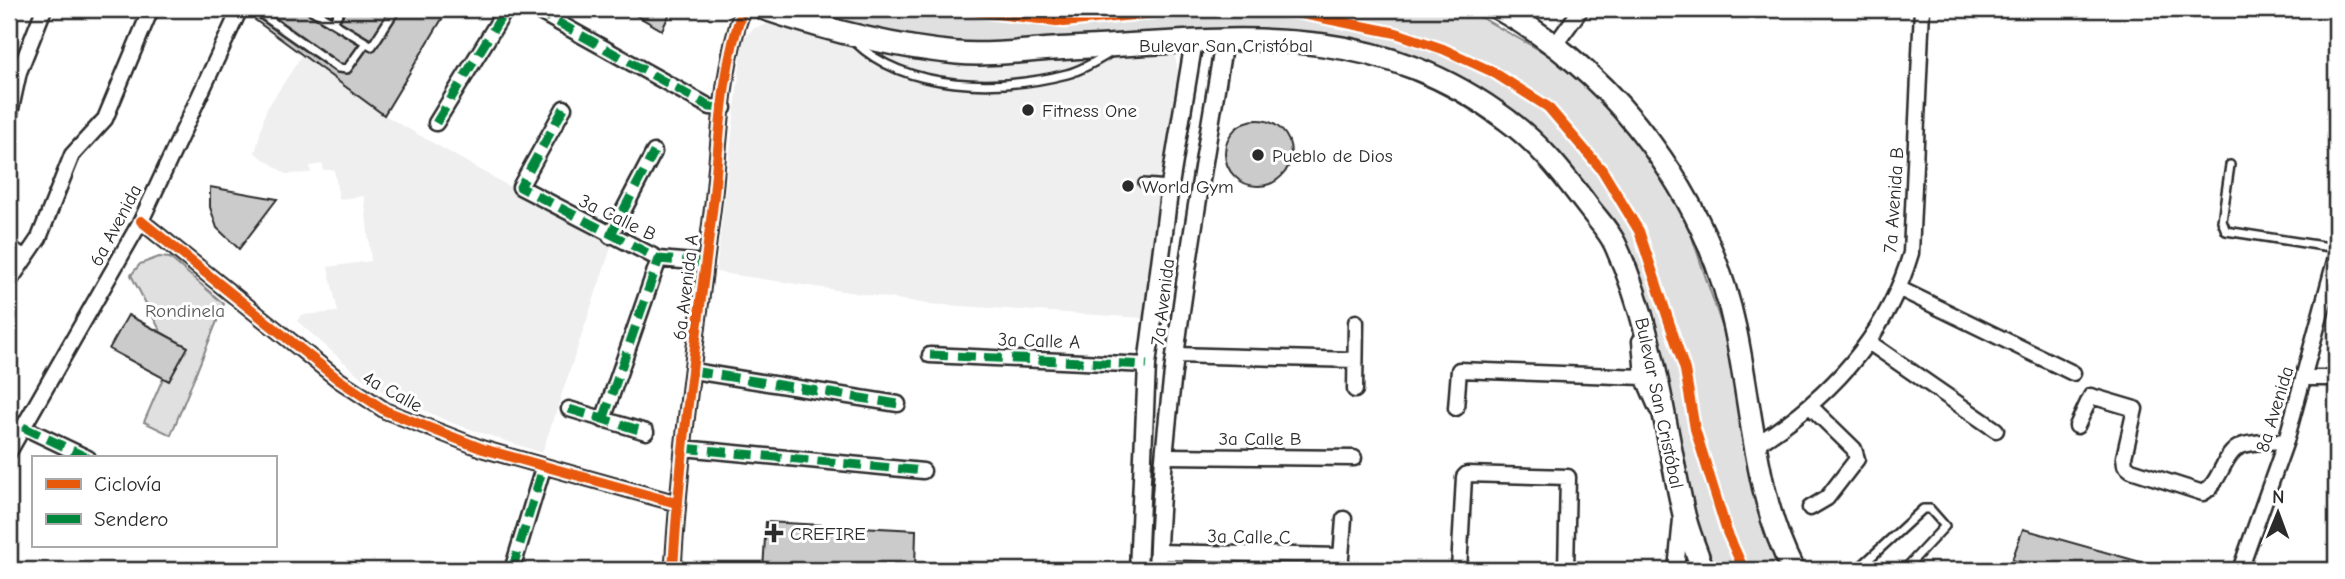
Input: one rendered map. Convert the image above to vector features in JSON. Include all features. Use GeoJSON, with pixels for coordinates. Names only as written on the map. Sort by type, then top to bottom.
{"type":"FeatureCollection","features":[{"type":"Feature","properties":{"kind":"main road","name":"Bulevar San Cristóbal"},"geometry":{"type":"LineString","coordinates":[[765,9],[884,42],[959,53],[1194,41],[1297,41],[1368,52],[1394,59],[1442,78],[1482,101],[1526,134],[1556,164],[1614,241],[1642,319],[1669,433],[1683,511],[1703,570]]}},
{"type":"Feature","properties":{"kind":"main road"},"geometry":{"type":"LineString","coordinates":[[1505,10],[1532,17],[1555,44],[1640,129],[1669,169],[1696,215],[1721,271],[1755,445],[1776,529],[1793,570]]}},
{"type":"Feature","properties":{"kind":"street"},"geometry":{"type":"LineString","coordinates":[[9,118],[19,72],[44,9]]}},
{"type":"Feature","properties":{"kind":"street"},"geometry":{"type":"LineString","coordinates":[[9,282],[39,238],[72,155],[105,119],[151,9]]}},
{"type":"Feature","properties":{"kind":"street","name":"6a Avenida"},"geometry":{"type":"LineString","coordinates":[[9,452],[141,221],[240,9]]}},
{"type":"Feature","properties":{"kind":"street"},"geometry":{"type":"LineString","coordinates":[[436,123],[506,9]]}},
{"type":"Feature","properties":{"kind":"street"},"geometry":{"type":"LineString","coordinates":[[534,9],[710,107],[724,108]]}},
{"type":"Feature","properties":{"kind":"street","name":"6a Avenida A"},"geometry":{"type":"LineString","coordinates":[[673,570],[676,503],[724,108],[734,33],[743,9]]}},
{"type":"Feature","properties":{"kind":"street"},"geometry":{"type":"LineString","coordinates":[[1555,44],[1581,9]]}},
{"type":"Feature","properties":{"kind":"street","name":"7a Avenida B"},"geometry":{"type":"LineString","coordinates":[[1755,445],[1811,407],[1870,343],[1900,289],[1911,253],[1922,16]]}},
{"type":"Feature","properties":{"kind":"street","name":"7a Avenida"},"geometry":{"type":"LineString","coordinates":[[1138,570],[1147,365],[1170,185],[1194,41]]}},
{"type":"Feature","properties":{"kind":"street","name":"7a Avenida"},"geometry":{"type":"LineString","coordinates":[[1157,570],[1176,355],[1193,223],[1224,41]]}},
{"type":"Feature","properties":{"kind":"street","name":"3a Calle B"},"geometry":{"type":"LineString","coordinates":[[564,108],[520,187],[610,236],[659,259],[705,263]]}},
{"type":"Feature","properties":{"kind":"street"},"geometry":{"type":"LineString","coordinates":[[610,236],[654,152]]}},
{"type":"Feature","properties":{"kind":"street"},"geometry":{"type":"LineString","coordinates":[[1166,220],[1193,223]]}},
{"type":"Feature","properties":{"kind":"street","name":"4a Calle"},"geometry":{"type":"LineString","coordinates":[[141,221],[339,380],[386,411],[435,433],[543,468],[676,503]]}},
{"type":"Feature","properties":{"kind":"street"},"geometry":{"type":"LineString","coordinates":[[9,248],[25,257]]}},
{"type":"Feature","properties":{"kind":"street","name":"8a Avenida"},"geometry":{"type":"LineString","coordinates":[[2240,570],[2286,441],[2336,257]]}},
{"type":"Feature","properties":{"kind":"street"},"geometry":{"type":"LineString","coordinates":[[603,419],[659,259]]}},
{"type":"Feature","properties":{"kind":"street"},"geometry":{"type":"LineString","coordinates":[[1900,289],[2073,373]]}},
{"type":"Feature","properties":{"kind":"street"},"geometry":{"type":"LineString","coordinates":[[1642,319],[1643,377],[1669,433]]}},
{"type":"Feature","properties":{"kind":"street"},"geometry":{"type":"LineString","coordinates":[[1355,390],[1356,322]]}},
{"type":"Feature","properties":{"kind":"street"},"geometry":{"type":"LineString","coordinates":[[1870,343],[1996,430]]}},
{"type":"Feature","properties":{"kind":"street","name":"3a Calle A"},"geometry":{"type":"LineString","coordinates":[[930,355],[1147,365]]}},
{"type":"Feature","properties":{"kind":"street"},"geometry":{"type":"LineString","coordinates":[[1176,355],[1355,360]]}},
{"type":"Feature","properties":{"kind":"street"},"geometry":{"type":"LineString","coordinates":[[1456,408],[1459,370],[1643,377]]}},
{"type":"Feature","properties":{"kind":"street"},"geometry":{"type":"LineString","coordinates":[[693,371],[898,404]]}},
{"type":"Feature","properties":{"kind":"street"},"geometry":{"type":"LineString","coordinates":[[2305,378],[2336,378]]}},
{"type":"Feature","properties":{"kind":"street"},"geometry":{"type":"LineString","coordinates":[[2077,426],[2091,396],[2135,410],[2124,457],[2125,465],[2131,470],[2203,493],[2214,483],[2234,449],[2243,445],[2286,441]]}},
{"type":"Feature","properties":{"kind":"street"},"geometry":{"type":"LineString","coordinates":[[1810,508],[1826,498],[1857,459],[1854,449],[1811,407]]}},
{"type":"Feature","properties":{"kind":"street"},"geometry":{"type":"LineString","coordinates":[[569,409],[646,432]]}},
{"type":"Feature","properties":{"kind":"street"},"geometry":{"type":"LineString","coordinates":[[23,427],[84,456]]}},
{"type":"Feature","properties":{"kind":"street"},"geometry":{"type":"LineString","coordinates":[[683,449],[923,471]]}},
{"type":"Feature","properties":{"kind":"street","name":"3a Calle B"},"geometry":{"type":"LineString","coordinates":[[1167,456],[1354,458]]}},
{"type":"Feature","properties":{"kind":"street"},"geometry":{"type":"LineString","coordinates":[[512,570],[543,468]]}},
{"type":"Feature","properties":{"kind":"street"},"geometry":{"type":"LineString","coordinates":[[1460,570],[1466,474],[1568,477],[1566,570],[1583,570]]}},
{"type":"Feature","properties":{"kind":"street"},"geometry":{"type":"LineString","coordinates":[[1676,570],[1683,511]]}},
{"type":"Feature","properties":{"kind":"street"},"geometry":{"type":"LineString","coordinates":[[1340,563],[1344,519]]}},
{"type":"Feature","properties":{"kind":"street","name":"3a Calle C"},"geometry":{"type":"LineString","coordinates":[[1158,552],[1340,563]]}},
{"type":"Feature","properties":{"kind":"lane"},"geometry":{"type":"LineString","coordinates":[[254,9],[338,68],[347,69],[365,44]]}},
{"type":"Feature","properties":{"kind":"lane"},"geometry":{"type":"LineString","coordinates":[[310,9],[372,46],[377,43],[396,9]]}},
{"type":"Feature","properties":{"kind":"lane"},"geometry":{"type":"LineString","coordinates":[[333,22],[341,9]]}},
{"type":"Feature","properties":{"kind":"lane"},"geometry":{"type":"LineString","coordinates":[[844,32],[862,49],[908,73],[981,84],[1011,85],[1069,74],[1122,46]]}},
{"type":"Feature","properties":{"kind":"lane"},"geometry":{"type":"LineString","coordinates":[[2230,165],[2222,221],[2226,231],[2336,248]]}},
{"type":"Feature","properties":{"kind":"lane"},"geometry":{"type":"LineString","coordinates":[[1143,183],[1170,185]]}},
{"type":"Feature","properties":{"kind":"lane"},"geometry":{"type":"LineString","coordinates":[[1857,570],[1923,509],[1930,509],[1945,526],[1904,570]]}},
{"type":"Feature","properties":{"kind":"shaded area"},"geometry":{"type":"Polygon","coordinates":[[[776,22],[1164,50],[1175,56],[1178,73],[1175,106],[1143,318],[929,304],[716,272],[743,39],[754,28],[776,22]]]}},
{"type":"Feature","properties":{"kind":"shaded area"},"geometry":{"type":"Polygon","coordinates":[[[302,55],[384,115],[612,245],[542,453],[452,423],[371,386],[297,321],[301,315],[338,312],[328,267],[371,261],[364,196],[339,199],[334,170],[323,170],[323,164],[310,166],[311,173],[286,174],[255,153],[266,110],[302,55]]]}},
{"type":"Feature","properties":{"kind":"green space"},"geometry":{"type":"Polygon","coordinates":[[[793,9],[1466,9],[1559,61],[1598,95],[1635,133],[1686,219],[1723,329],[1745,430],[1784,570],[1710,570],[1694,525],[1649,316],[1535,132],[1350,42],[957,46],[880,34],[793,9]]]}},
{"type":"Feature","properties":{"kind":"green space","name":"Rondinela"},"geometry":{"type":"Polygon","coordinates":[[[159,257],[170,258],[224,304],[171,435],[144,422],[163,378],[169,381],[187,347],[161,332],[131,275],[140,264],[159,257]]]}},
{"type":"Feature","properties":{"kind":"building"},"geometry":{"type":"Polygon","coordinates":[[[260,9],[448,9],[384,115],[255,20],[260,9]]]}},
{"type":"Feature","properties":{"kind":"building"},"geometry":{"type":"Polygon","coordinates":[[[625,9],[672,9],[662,30],[625,9]]]}},
{"type":"Feature","properties":{"kind":"building","name":"Pueblo de Dios"},"geometry":{"type":"Polygon","coordinates":[[[1258,120],[1271,123],[1281,130],[1288,140],[1291,153],[1288,166],[1281,176],[1271,183],[1258,186],[1245,183],[1235,176],[1228,166],[1225,153],[1228,140],[1235,130],[1245,123],[1258,120]]]}},
{"type":"Feature","properties":{"kind":"building"},"geometry":{"type":"Polygon","coordinates":[[[210,187],[277,199],[239,249],[217,228],[210,207],[210,187]]]}},
{"type":"Feature","properties":{"kind":"building"},"geometry":{"type":"Polygon","coordinates":[[[128,315],[188,347],[169,381],[109,349],[128,315]]]}},
{"type":"Feature","properties":{"kind":"building"},"geometry":{"type":"Polygon","coordinates":[[[766,522],[916,530],[915,570],[763,570],[766,522]]]}},
{"type":"Feature","properties":{"kind":"building"},"geometry":{"type":"Polygon","coordinates":[[[2023,529],[2169,570],[2045,570],[2046,568],[2012,560],[2023,529]]]}},
{"type":"Feature","properties":{"kind":"marked path"},"geometry":{"type":"LineString","coordinates":[[436,123],[506,9]]}},
{"type":"Feature","properties":{"kind":"marked path"},"geometry":{"type":"LineString","coordinates":[[534,9],[710,107],[724,108]]}},
{"type":"Feature","properties":{"kind":"marked path"},"geometry":{"type":"LineString","coordinates":[[564,108],[520,187],[659,259],[705,263]]}},
{"type":"Feature","properties":{"kind":"marked path"},"geometry":{"type":"LineString","coordinates":[[610,236],[654,152]]}},
{"type":"Feature","properties":{"kind":"marked path"},"geometry":{"type":"LineString","coordinates":[[603,420],[659,259]]}},
{"type":"Feature","properties":{"kind":"marked path"},"geometry":{"type":"LineString","coordinates":[[930,355],[1147,365]]}},
{"type":"Feature","properties":{"kind":"marked path"},"geometry":{"type":"LineString","coordinates":[[693,371],[898,404]]}},
{"type":"Feature","properties":{"kind":"marked path"},"geometry":{"type":"LineString","coordinates":[[569,409],[646,432]]}},
{"type":"Feature","properties":{"kind":"marked path"},"geometry":{"type":"LineString","coordinates":[[23,427],[84,456]]}},
{"type":"Feature","properties":{"kind":"marked path"},"geometry":{"type":"LineString","coordinates":[[683,448],[923,471]]}},
{"type":"Feature","properties":{"kind":"marked path"},"geometry":{"type":"LineString","coordinates":[[512,570],[543,468]]}},
{"type":"Feature","properties":{"kind":"cycle path"},"geometry":{"type":"LineString","coordinates":[[673,570],[685,433],[713,204],[722,105],[730,56],[743,9]]}},
{"type":"Feature","properties":{"kind":"cycle path"},"geometry":{"type":"LineString","coordinates":[[956,9],[1064,22],[1192,9]]}},
{"type":"Feature","properties":{"kind":"cycle path"},"geometry":{"type":"LineString","coordinates":[[1249,9],[1298,13],[1396,33],[1443,49],[1493,72],[1548,107],[1602,170],[1639,231],[1685,370],[1695,429],[1727,532],[1744,570]]}},
{"type":"Feature","properties":{"kind":"cycle path"},"geometry":{"type":"LineString","coordinates":[[141,221],[339,380],[386,411],[483,449],[676,503]]}},
{"type":"Feature","properties":{"kind":"place","name":"Fitness One"},"geometry":{"type":"Point","coordinates":[1028,110]}},
{"type":"Feature","properties":{"kind":"place","name":"Pueblo de Dios"},"geometry":{"type":"Point","coordinates":[1258,155]}},
{"type":"Feature","properties":{"kind":"place","name":"World Gym"},"geometry":{"type":"Point","coordinates":[1128,186]}},
{"type":"Feature","properties":{"kind":"place","name":"CREFIRE"},"geometry":{"type":"Point","coordinates":[774,533]}}]}
